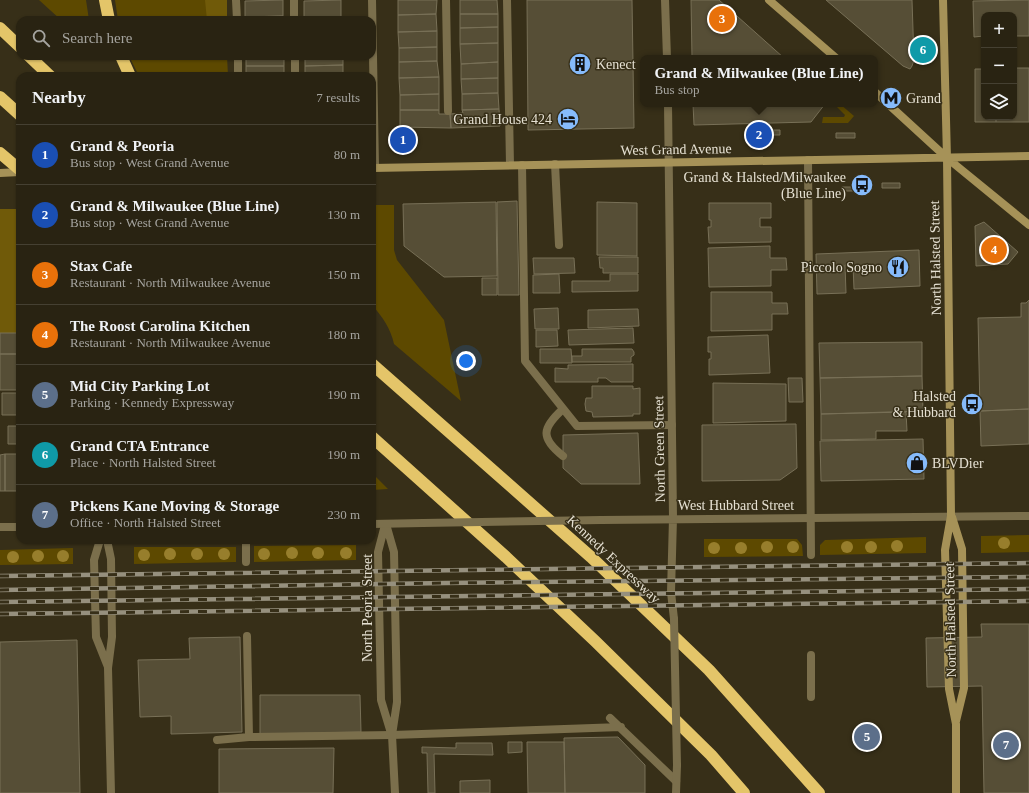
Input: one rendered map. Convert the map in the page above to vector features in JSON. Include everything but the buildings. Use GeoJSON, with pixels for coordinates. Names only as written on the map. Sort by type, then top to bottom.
{"type":"FeatureCollection","features":[{"type":"Feature","properties":{"kind":"highway"},"geometry":{"type":"LineString","coordinates":[[105,0],[108,16]]}},
{"type":"Feature","properties":{"kind":"highway"},"geometry":{"type":"LineString","coordinates":[[0,28],[16,43]]}},
{"type":"Feature","properties":{"kind":"highway"},"geometry":{"type":"LineString","coordinates":[[33,60],[46,72]]}},
{"type":"Feature","properties":{"kind":"highway"},"geometry":{"type":"LineString","coordinates":[[123,60],[128,72]]}},
{"type":"Feature","properties":{"kind":"highway"},"geometry":{"type":"LineString","coordinates":[[0,96],[16,111]]}},
{"type":"Feature","properties":{"kind":"highway"},"geometry":{"type":"LineString","coordinates":[[0,153],[16,167]]}},
{"type":"Feature","properties":{"kind":"highway","name":"Kennedy Expressway"},"geometry":{"type":"LineString","coordinates":[[376,368],[591,557],[704,664],[819,793]]}},
{"type":"Feature","properties":{"kind":"highway"},"geometry":{"type":"LineString","coordinates":[[376,441],[506,557],[589,636],[711,755],[744,793]]}},
{"type":"Feature","properties":{"kind":"main road"},"geometry":{"type":"LineString","coordinates":[[769,0],[833,55]]}},
{"type":"Feature","properties":{"kind":"main road","name":"North Halsted Street"},"geometry":{"type":"LineString","coordinates":[[944,0],[951,516],[945,550],[949,689],[956,724],[956,793]]}},
{"type":"Feature","properties":{"kind":"main road"},"geometry":{"type":"LineString","coordinates":[[878,95],[947,158],[1029,224]]}},
{"type":"Feature","properties":{"kind":"main road","name":"West Grand Avenue"},"geometry":{"type":"LineString","coordinates":[[376,168],[1029,156]]}},
{"type":"Feature","properties":{"kind":"main road"},"geometry":{"type":"LineString","coordinates":[[0,173],[16,171]]}},
{"type":"Feature","properties":{"kind":"main road","name":"North Halsted Street"},"geometry":{"type":"LineString","coordinates":[[951,516],[962,550],[964,688],[956,724]]}},
{"type":"Feature","properties":{"kind":"street"},"geometry":{"type":"LineString","coordinates":[[236,0],[237,16]]}},
{"type":"Feature","properties":{"kind":"street"},"geometry":{"type":"LineString","coordinates":[[294,0],[294,16]]}},
{"type":"Feature","properties":{"kind":"street"},"geometry":{"type":"LineString","coordinates":[[372,0],[372,16]]}},
{"type":"Feature","properties":{"kind":"street"},"geometry":{"type":"LineString","coordinates":[[446,0],[448,111]]}},
{"type":"Feature","properties":{"kind":"street"},"geometry":{"type":"LineString","coordinates":[[507,0],[510,165]]}},
{"type":"Feature","properties":{"kind":"street"},"geometry":{"type":"LineString","coordinates":[[665,0],[667,55]]}},
{"type":"Feature","properties":{"kind":"street"},"geometry":{"type":"LineString","coordinates":[[238,60],[238,72]]}},
{"type":"Feature","properties":{"kind":"street"},"geometry":{"type":"LineString","coordinates":[[295,60],[296,72]]}},
{"type":"Feature","properties":{"kind":"street"},"geometry":{"type":"LineString","coordinates":[[372,60],[372,72]]}},
{"type":"Feature","properties":{"kind":"street","name":"North Green Street"},"geometry":{"type":"LineString","coordinates":[[668,107],[673,518],[671,592],[674,619],[677,765],[676,793]]}},
{"type":"Feature","properties":{"kind":"street"},"geometry":{"type":"LineString","coordinates":[[808,160],[811,555]]}},
{"type":"Feature","properties":{"kind":"street"},"geometry":{"type":"LineString","coordinates":[[555,164],[559,245]]}},
{"type":"Feature","properties":{"kind":"street"},"geometry":{"type":"LineString","coordinates":[[522,165],[525,361],[577,426],[672,425]]}},
{"type":"Feature","properties":{"kind":"street"},"geometry":{"type":"LineString","coordinates":[[563,409],[552,418],[548,426],[546,436],[550,446],[563,456]]}},
{"type":"Feature","properties":{"kind":"street","name":"West Hubbard Street"},"geometry":{"type":"LineString","coordinates":[[376,524],[673,518],[1029,516]]}},
{"type":"Feature","properties":{"kind":"street","name":"North Peoria Street"},"geometry":{"type":"LineString","coordinates":[[386,524],[378,552],[381,700],[392,735]]}},
{"type":"Feature","properties":{"kind":"street","name":"North Peoria Street"},"geometry":{"type":"LineString","coordinates":[[386,524],[394,552],[397,702],[392,735],[395,793]]}},
{"type":"Feature","properties":{"kind":"street"},"geometry":{"type":"LineString","coordinates":[[0,527],[16,527]]}},
{"type":"Feature","properties":{"kind":"street"},"geometry":{"type":"LineString","coordinates":[[99,544],[94,560],[96,637],[108,668]]}},
{"type":"Feature","properties":{"kind":"street"},"geometry":{"type":"LineString","coordinates":[[108,544],[111,559],[112,637],[108,668],[111,793]]}},
{"type":"Feature","properties":{"kind":"street"},"geometry":{"type":"LineString","coordinates":[[246,544],[246,562]]}},
{"type":"Feature","properties":{"kind":"street"},"geometry":{"type":"LineString","coordinates":[[247,636],[249,737]]}},
{"type":"Feature","properties":{"kind":"street"},"geometry":{"type":"LineString","coordinates":[[811,654],[811,697]]}},
{"type":"Feature","properties":{"kind":"street"},"geometry":{"type":"LineString","coordinates":[[610,718],[676,781]]}},
{"type":"Feature","properties":{"kind":"street"},"geometry":{"type":"LineString","coordinates":[[217,740],[249,737],[392,735],[621,727]]}},
{"type":"Feature","properties":{"kind":"shaded area"},"geometry":{"type":"Polygon","coordinates":[[[39,0],[86,0],[88,16],[57,16],[39,0]]]}},
{"type":"Feature","properties":{"kind":"shaded area"},"geometry":{"type":"Polygon","coordinates":[[[115,0],[227,0],[227,16],[117,16],[115,0]]]}},
{"type":"Feature","properties":{"kind":"shaded area"},"geometry":{"type":"Polygon","coordinates":[[[205,0],[227,0],[227,16],[207,16],[205,0]]]}},
{"type":"Feature","properties":{"kind":"shaded area"},"geometry":{"type":"Polygon","coordinates":[[[131,60],[227,60],[228,72],[137,72],[131,60]]]}},
{"type":"Feature","properties":{"kind":"shaded area"},"geometry":{"type":"Polygon","coordinates":[[[837,107],[844,107],[854,116],[848,123],[822,123],[823,117],[844,117],[845,115],[837,107]]]}},
{"type":"Feature","properties":{"kind":"shaded area"},"geometry":{"type":"Polygon","coordinates":[[[376,205],[394,205],[394,250],[397,260],[444,320],[461,401],[394,344],[386,323],[376,310],[376,205]]]}},
{"type":"Feature","properties":{"kind":"shaded area"},"geometry":{"type":"Polygon","coordinates":[[[0,209],[16,209],[16,333],[0,333],[0,209]]]}},
{"type":"Feature","properties":{"kind":"shaded area"},"geometry":{"type":"Polygon","coordinates":[[[376,477],[388,489],[376,490],[376,477]]]}},
{"type":"Feature","properties":{"kind":"shaded area"},"geometry":{"type":"Polygon","coordinates":[[[1029,535],[1029,552],[981,553],[981,536],[1029,535]]]}},
{"type":"Feature","properties":{"kind":"shaded area"},"geometry":{"type":"Polygon","coordinates":[[[926,537],[926,553],[820,555],[820,545],[825,540],[926,537]]]}},
{"type":"Feature","properties":{"kind":"shaded area"},"geometry":{"type":"Polygon","coordinates":[[[704,539],[797,539],[802,545],[803,556],[704,557],[704,539]]]}},
{"type":"Feature","properties":{"kind":"shaded area"},"geometry":{"type":"Polygon","coordinates":[[[356,545],[356,560],[254,562],[254,546],[356,545]]]}},
{"type":"Feature","properties":{"kind":"shaded area"},"geometry":{"type":"Polygon","coordinates":[[[134,547],[236,547],[236,562],[134,564],[134,547]]]}},
{"type":"Feature","properties":{"kind":"shaded area"},"geometry":{"type":"Polygon","coordinates":[[[73,548],[73,564],[0,565],[0,550],[73,548]]]}},
{"type":"Feature","properties":{"kind":"railway"},"geometry":{"type":"LineString","coordinates":[[0,576],[1029,563]]}},
{"type":"Feature","properties":{"kind":"railway"},"geometry":{"type":"LineString","coordinates":[[0,590],[446,583],[1029,577]]}},
{"type":"Feature","properties":{"kind":"railway"},"geometry":{"type":"LineString","coordinates":[[0,602],[1029,589]]}},
{"type":"Feature","properties":{"kind":"railway"},"geometry":{"type":"LineString","coordinates":[[0,614],[1029,601]]}},
{"type":"Feature","properties":{"kind":"place","name":"Stax Cafe"},"geometry":{"type":"Point","coordinates":[722,19]}},
{"type":"Feature","properties":{"kind":"place","name":"Grand CTA Entrance"},"geometry":{"type":"Point","coordinates":[923,50]}},
{"type":"Feature","properties":{"kind":"place","name":"Kenect"},"geometry":{"type":"Point","coordinates":[580,64]}},
{"type":"Feature","properties":{"kind":"place","name":"Grand"},"geometry":{"type":"Point","coordinates":[891,98]}},
{"type":"Feature","properties":{"kind":"place","name":"Grand House 424"},"geometry":{"type":"Point","coordinates":[568,119]}},
{"type":"Feature","properties":{"kind":"place","name":"Grand & Milwaukee (Blue Line)"},"geometry":{"type":"Point","coordinates":[759,135]}},
{"type":"Feature","properties":{"kind":"place","name":"Grand & Peoria"},"geometry":{"type":"Point","coordinates":[403,140]}},
{"type":"Feature","properties":{"kind":"place","name":"Grand & Halsted/Milwaukee (Blue Line)"},"geometry":{"type":"Point","coordinates":[862,185]}},
{"type":"Feature","properties":{"kind":"place","name":"The Roost Carolina Kitchen"},"geometry":{"type":"Point","coordinates":[994,250]}},
{"type":"Feature","properties":{"kind":"place","name":"Piccolo Sogno"},"geometry":{"type":"Point","coordinates":[898,267]}},
{"type":"Feature","properties":{"kind":"place","name":"Halsted & Hubbard"},"geometry":{"type":"Point","coordinates":[972,404]}},
{"type":"Feature","properties":{"kind":"place","name":"BLVDier"},"geometry":{"type":"Point","coordinates":[917,463]}},
{"type":"Feature","properties":{"kind":"place","name":"Mid City Parking Lot"},"geometry":{"type":"Point","coordinates":[867,737]}},
{"type":"Feature","properties":{"kind":"place","name":"Pickens Kane Moving & Storage"},"geometry":{"type":"Point","coordinates":[1006,745]}}]}
